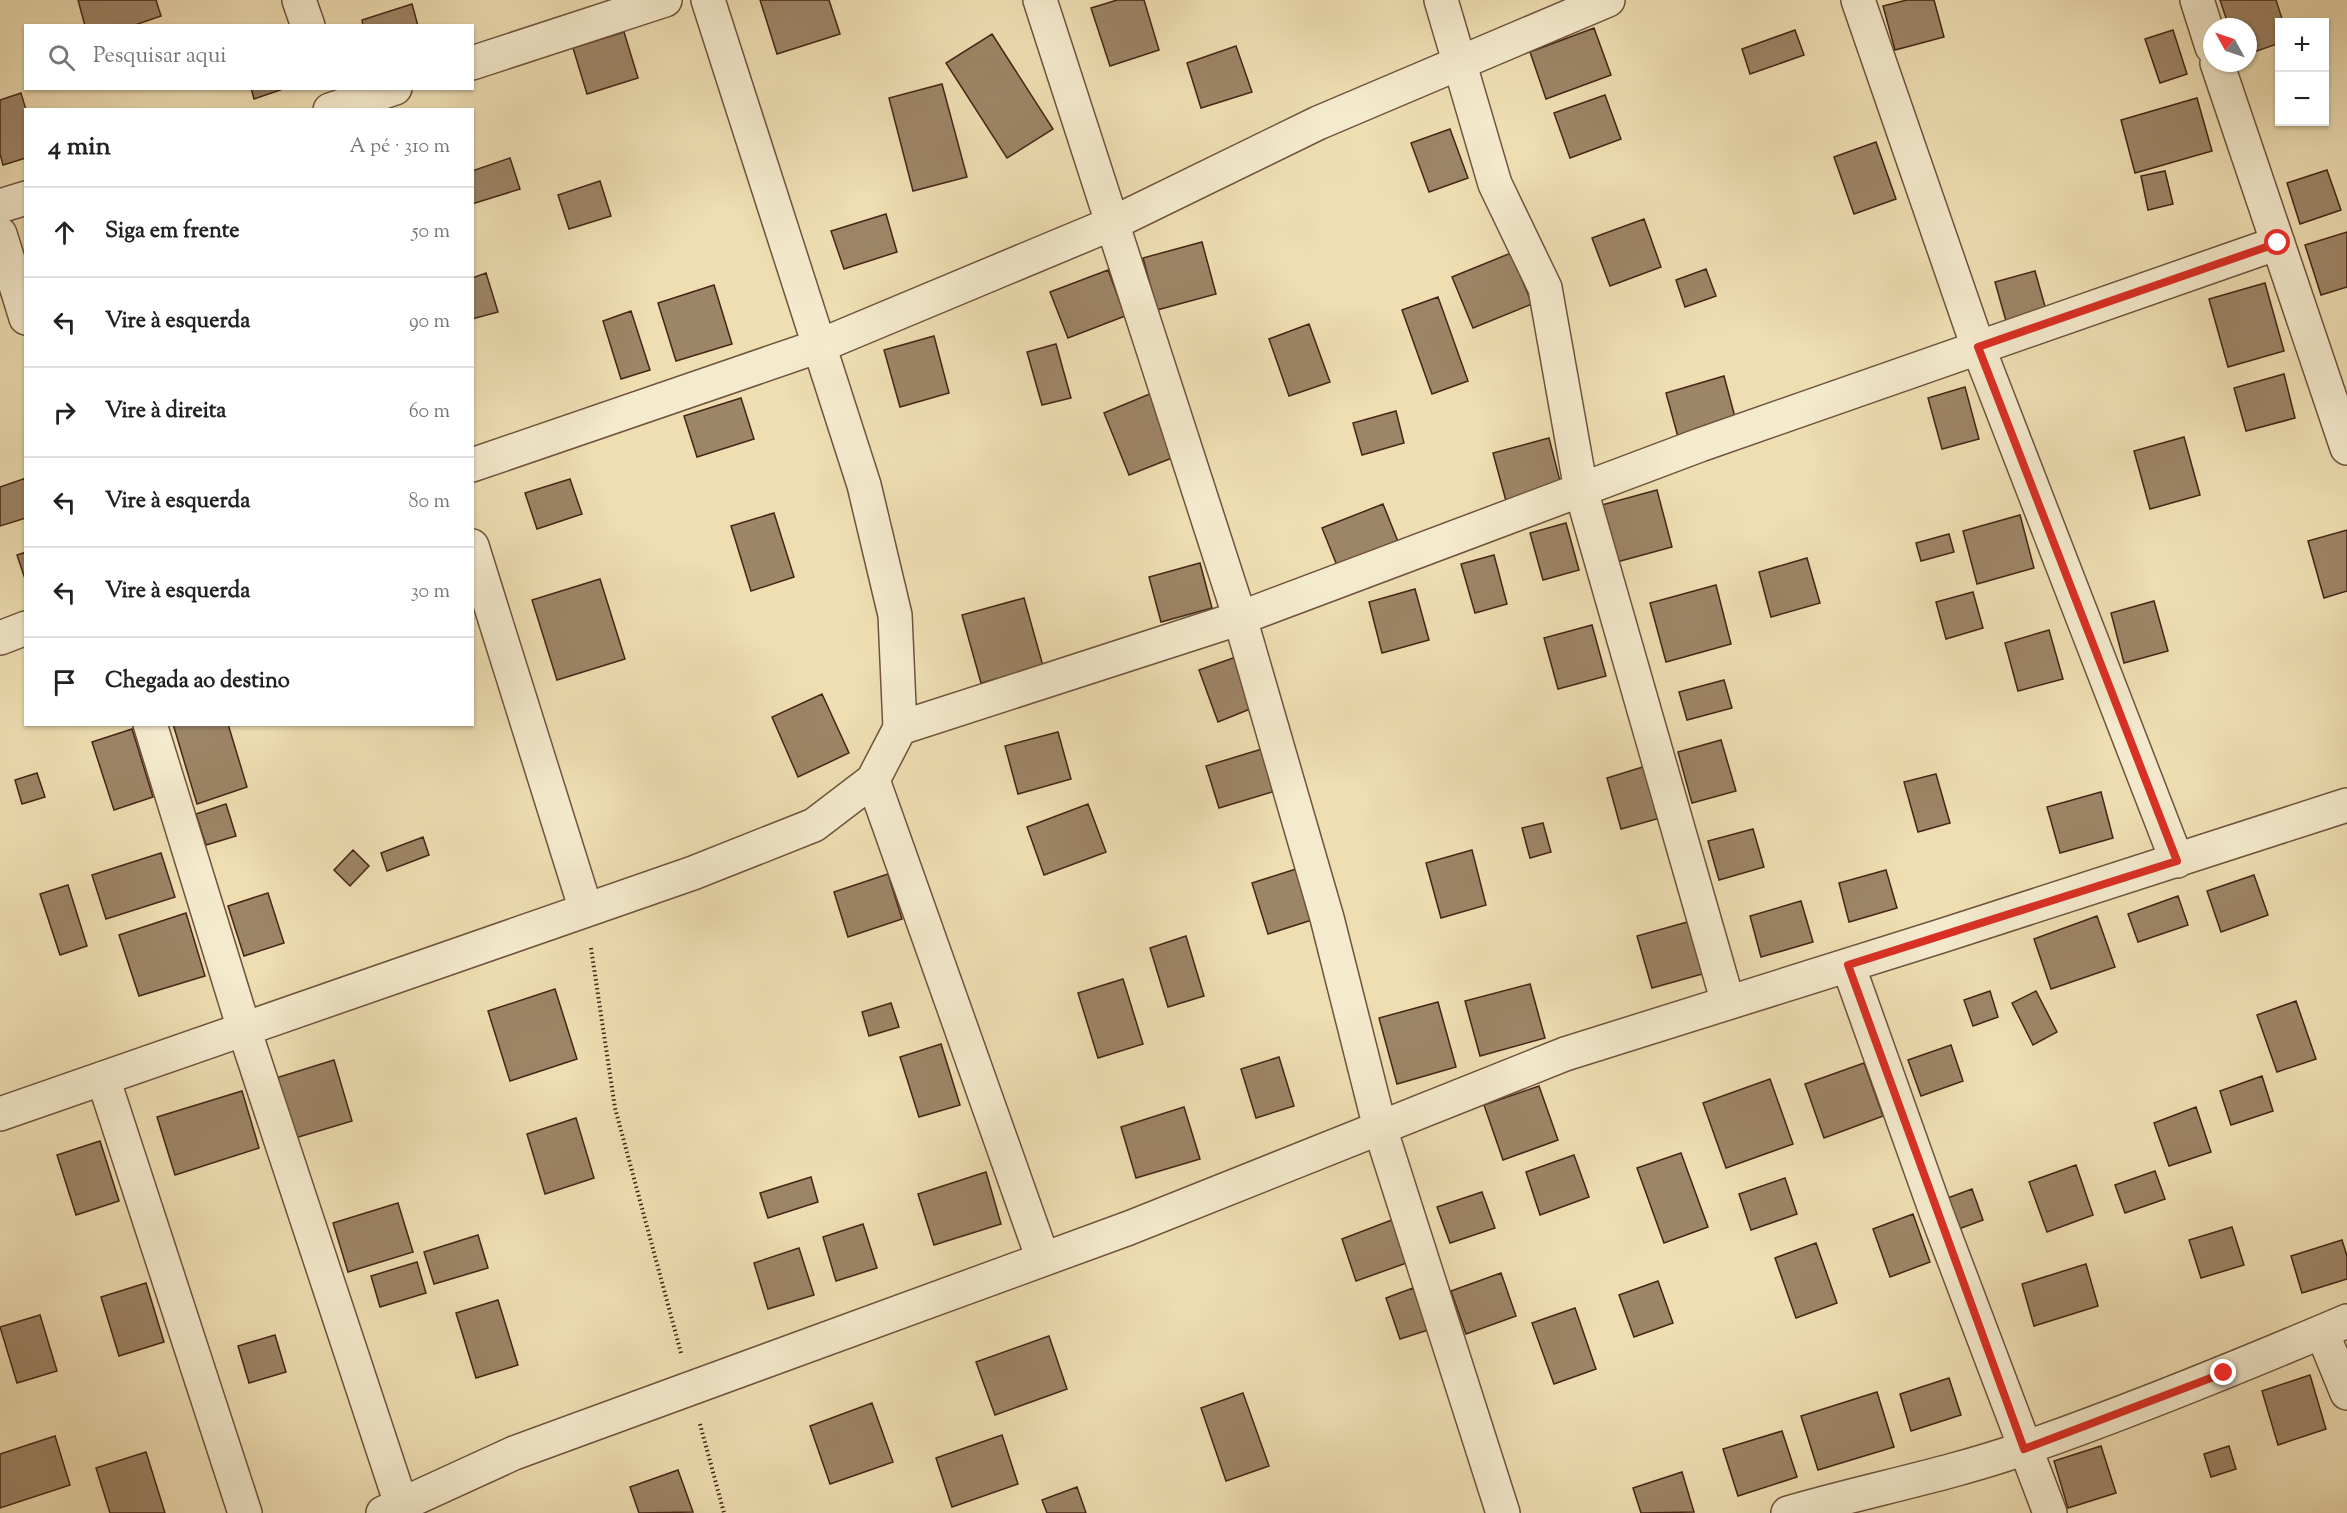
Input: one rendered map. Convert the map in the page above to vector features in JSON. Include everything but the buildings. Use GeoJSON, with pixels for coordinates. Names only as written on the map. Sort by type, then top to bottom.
{"type":"FeatureCollection","features":[{"type":"Feature","properties":{"kind":"street"},"geometry":{"type":"LineString","coordinates":[[300,0],[307,24]]}},
{"type":"Feature","properties":{"kind":"street"},"geometry":{"type":"LineString","coordinates":[[474,62],[665,0]]}},
{"type":"Feature","properties":{"kind":"street"},"geometry":{"type":"LineString","coordinates":[[0,1113],[693,873],[814,825],[873,780],[900,728],[895,615],[864,485],[708,0]]}},
{"type":"Feature","properties":{"kind":"street"},"geometry":{"type":"LineString","coordinates":[[1040,0],[1240,618],[1327,918],[1380,1128],[1503,1513]]}},
{"type":"Feature","properties":{"kind":"street"},"geometry":{"type":"LineString","coordinates":[[1441,0],[1495,184],[1545,288],[1581,490],[1728,1003]]}},
{"type":"Feature","properties":{"kind":"street"},"geometry":{"type":"LineString","coordinates":[[474,464],[819,346],[1111,224],[1318,123],[1608,0]]}},
{"type":"Feature","properties":{"kind":"street"},"geometry":{"type":"LineString","coordinates":[[1858,0],[1978,347],[2177,861]]}},
{"type":"Feature","properties":{"kind":"street"},"geometry":{"type":"LineString","coordinates":[[2197,0],[2203,19]]}},
{"type":"Feature","properties":{"kind":"street"},"geometry":{"type":"LineString","coordinates":[[2220,72],[2347,448]]}},
{"type":"Feature","properties":{"kind":"street"},"geometry":{"type":"LineString","coordinates":[[334,104],[387,90]]}},
{"type":"Feature","properties":{"kind":"street"},"geometry":{"type":"LineString","coordinates":[[0,206],[24,199]]}},
{"type":"Feature","properties":{"kind":"street"},"geometry":{"type":"LineString","coordinates":[[0,234],[24,312]]}},
{"type":"Feature","properties":{"kind":"street"},"geometry":{"type":"LineString","coordinates":[[900,728],[1240,618],[1711,441],[2278,243]]}},
{"type":"Feature","properties":{"kind":"street"},"geometry":{"type":"LineString","coordinates":[[474,552],[586,910]]}},
{"type":"Feature","properties":{"kind":"street"},"geometry":{"type":"LineString","coordinates":[[0,638],[24,629]]}},
{"type":"Feature","properties":{"kind":"street"},"geometry":{"type":"LineString","coordinates":[[151,726],[396,1511],[514,1454],[1129,1228],[1565,1054],[2347,805]]}},
{"type":"Feature","properties":{"kind":"street"},"geometry":{"type":"LineString","coordinates":[[873,780],[1043,1259]]}},
{"type":"Feature","properties":{"kind":"street"},"geometry":{"type":"LineString","coordinates":[[1848,965],[2024,1449],[2050,1513]]}},
{"type":"Feature","properties":{"kind":"street"},"geometry":{"type":"LineString","coordinates":[[103,1078],[246,1513]]}},
{"type":"Feature","properties":{"kind":"street"},"geometry":{"type":"LineString","coordinates":[[1788,1513],[1916,1481],[2024,1449],[2224,1373],[2335,1326],[2347,1393]]}},
{"type":"Feature","properties":{"kind":"path"},"geometry":{"type":"LineString","coordinates":[[586,910],[615,1107],[724,1513]]}},
{"type":"Feature","properties":{"kind":"route"},"geometry":{"type":"LineString","coordinates":[[2224,1373],[2024,1449],[1848,965],[2177,861],[1978,347],[2278,243]]}}]}
